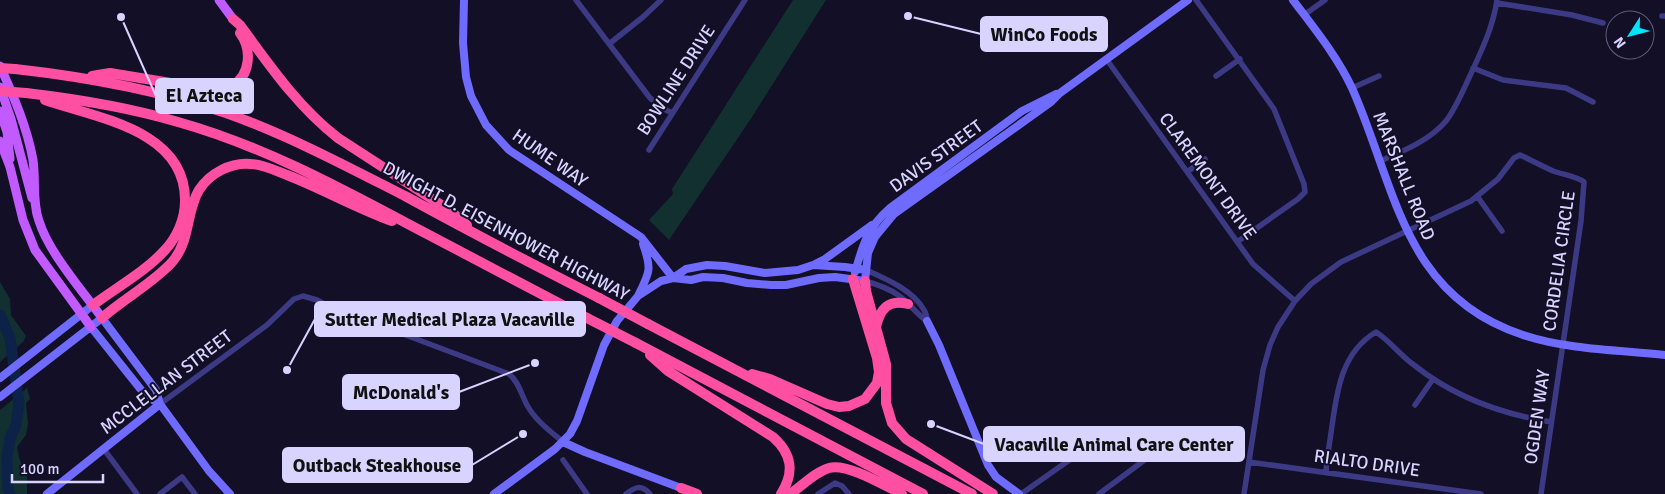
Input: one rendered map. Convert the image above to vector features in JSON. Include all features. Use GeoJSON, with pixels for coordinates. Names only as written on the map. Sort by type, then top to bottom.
{"type":"FeatureCollection","features":[{"type":"Feature","properties":{"kind":"highway"},"geometry":{"type":"LineString","coordinates":[[80,77],[110,73],[213,90],[233,86],[242,78],[249,60],[244,39],[233,19]]}},
{"type":"Feature","properties":{"kind":"highway"},"geometry":{"type":"LineString","coordinates":[[233,19],[240,25],[298,102],[326,128],[338,138],[450,210],[483,238]]}},
{"type":"Feature","properties":{"kind":"highway","name":"DWIGHT D. EISENHOWER HIGHWAY"},"geometry":{"type":"LineString","coordinates":[[0,67],[80,77],[149,91],[261,126],[316,150],[972,494]]}},
{"type":"Feature","properties":{"kind":"highway"},"geometry":{"type":"LineString","coordinates":[[0,91],[95,102],[129,109],[220,135],[267,154],[320,178],[923,494]]}},
{"type":"Feature","properties":{"kind":"highway"},"geometry":{"type":"LineString","coordinates":[[26,93],[111,121],[142,134],[163,149],[172,160],[183,183],[185,195],[184,214],[171,243],[149,264],[92,305]]}},
{"type":"Feature","properties":{"kind":"highway"},"geometry":{"type":"LineString","coordinates":[[102,318],[174,260],[187,232],[199,190],[219,171],[239,164],[253,164],[266,167],[367,212],[432,237]]}},
{"type":"Feature","properties":{"kind":"highway"},"geometry":{"type":"LineString","coordinates":[[866,275],[866,291],[886,364],[886,404],[892,423],[906,439],[992,494]]}},
{"type":"Feature","properties":{"kind":"highway"},"geometry":{"type":"LineString","coordinates":[[736,370],[770,379],[827,404],[839,407],[849,406],[865,399],[877,383],[879,372],[877,358],[853,279]]}},
{"type":"Feature","properties":{"kind":"highway"},"geometry":{"type":"LineString","coordinates":[[876,328],[882,310],[888,305],[898,302],[908,304]]}},
{"type":"Feature","properties":{"kind":"highway"},"geometry":{"type":"LineString","coordinates":[[636,343],[668,371],[773,437],[781,444],[787,453],[790,464],[788,484],[781,494]]}},
{"type":"Feature","properties":{"kind":"highway"},"geometry":{"type":"LineString","coordinates":[[790,494],[821,472],[834,467],[857,473],[902,494]]}},
{"type":"Feature","properties":{"kind":"highway"},"geometry":{"type":"LineString","coordinates":[[680,491],[697,494]]}},
{"type":"Feature","properties":{"kind":"main road"},"geometry":{"type":"LineString","coordinates":[[219,0],[233,19]]}},
{"type":"Feature","properties":{"kind":"main road"},"geometry":{"type":"LineString","coordinates":[[0,67],[27,131],[36,190],[35,207]]}},
{"type":"Feature","properties":{"kind":"main road"},"geometry":{"type":"LineString","coordinates":[[0,87],[11,119],[39,223],[48,241],[102,318]]}},
{"type":"Feature","properties":{"kind":"main road"},"geometry":{"type":"LineString","coordinates":[[0,110],[10,151],[10,167]]}},
{"type":"Feature","properties":{"kind":"main road"},"geometry":{"type":"LineString","coordinates":[[0,140],[10,167],[23,220],[32,242],[45,264],[90,327]]}},
{"type":"Feature","properties":{"kind":"street","name":"HUME WAY"},"geometry":{"type":"LineString","coordinates":[[464,0],[463,43],[466,77],[471,96],[486,125],[509,150],[640,237],[673,278]]}},
{"type":"Feature","properties":{"kind":"street"},"geometry":{"type":"LineString","coordinates":[[576,0],[650,98],[672,113]]}},
{"type":"Feature","properties":{"kind":"street"},"geometry":{"type":"LineString","coordinates":[[609,44],[661,0]]}},
{"type":"Feature","properties":{"kind":"street","name":"BOWLINE DRIVE"},"geometry":{"type":"LineString","coordinates":[[649,150],[745,0]]}},
{"type":"Feature","properties":{"kind":"street","name":"DAVIS STREET"},"geometry":{"type":"LineString","coordinates":[[866,275],[868,253],[874,237],[894,214],[1051,102],[1060,93],[1188,0]]}},
{"type":"Feature","properties":{"kind":"street"},"geometry":{"type":"LineString","coordinates":[[1196,0],[1266,96],[1277,116],[1304,184],[1305,192],[1298,199],[1237,242]]}},
{"type":"Feature","properties":{"kind":"street","name":"MARSHALL ROAD"},"geometry":{"type":"LineString","coordinates":[[1293,0],[1333,56],[1352,88],[1407,232],[1420,257],[1433,274],[1456,297],[1476,312],[1516,333],[1544,341],[1609,351],[1665,355]]}},
{"type":"Feature","properties":{"kind":"street"},"geometry":{"type":"LineString","coordinates":[[1304,15],[1325,0]]}},
{"type":"Feature","properties":{"kind":"street"},"geometry":{"type":"LineString","coordinates":[[1380,161],[1419,143],[1446,120],[1460,97],[1488,35],[1497,2],[1572,15],[1603,23]]}},
{"type":"Feature","properties":{"kind":"street"},"geometry":{"type":"LineString","coordinates":[[1216,76],[1240,59]]}},
{"type":"Feature","properties":{"kind":"street","name":"CLAREMONT DRIVE"},"geometry":{"type":"LineString","coordinates":[[1107,60],[1260,272],[1295,301]]}},
{"type":"Feature","properties":{"kind":"street"},"geometry":{"type":"LineString","coordinates":[[1473,68],[1503,80],[1566,88],[1593,102]]}},
{"type":"Feature","properties":{"kind":"street"},"geometry":{"type":"LineString","coordinates":[[1352,88],[1379,76]]}},
{"type":"Feature","properties":{"kind":"street","name":"DAVIS STREET"},"geometry":{"type":"LineString","coordinates":[[853,279],[862,246],[873,224],[897,202],[1022,112],[1060,93]]}},
{"type":"Feature","properties":{"kind":"street","name":"CORDELIA CIRCLE"},"geometry":{"type":"LineString","coordinates":[[1244,494],[1263,370],[1270,345],[1278,327],[1295,301],[1311,284],[1341,262],[1461,206],[1477,196],[1498,179],[1514,158],[1520,154],[1547,168],[1579,178],[1584,182],[1581,221],[1563,344]]}},
{"type":"Feature","properties":{"kind":"street"},"geometry":{"type":"LineString","coordinates":[[1187,172],[1205,159]]}},
{"type":"Feature","properties":{"kind":"street"},"geometry":{"type":"LineString","coordinates":[[1477,196],[1502,231]]}},
{"type":"Feature","properties":{"kind":"street"},"geometry":{"type":"LineString","coordinates":[[673,278],[686,269],[707,265],[765,273],[798,270],[825,259],[873,224]]}},
{"type":"Feature","properties":{"kind":"street"},"geometry":{"type":"LineString","coordinates":[[494,494],[555,449],[570,434],[577,421],[604,345],[617,321],[638,296],[650,270],[640,237]]}},
{"type":"Feature","properties":{"kind":"street"},"geometry":{"type":"LineString","coordinates":[[813,265],[856,268],[899,295],[918,315],[928,321]]}},
{"type":"Feature","properties":{"kind":"street"},"geometry":{"type":"LineString","coordinates":[[638,296],[661,281],[673,278],[691,280],[710,277],[747,283],[786,285],[819,278],[853,279],[866,275],[881,277],[906,292],[925,310],[988,465],[996,477],[1006,486],[1020,494],[1088,447]]}},
{"type":"Feature","properties":{"kind":"street","name":"MCCLELLAN STREET"},"geometry":{"type":"LineString","coordinates":[[47,494],[186,383],[266,324],[294,299],[303,296],[317,300],[363,325],[396,331],[509,374],[517,382],[531,412],[563,442]]}},
{"type":"Feature","properties":{"kind":"street"},"geometry":{"type":"LineString","coordinates":[[1,377],[92,305]]}},
{"type":"Feature","properties":{"kind":"street"},"geometry":{"type":"LineString","coordinates":[[0,397],[102,318],[156,390],[160,404],[209,471],[230,494]]}},
{"type":"Feature","properties":{"kind":"street"},"geometry":{"type":"LineString","coordinates":[[90,327],[146,396],[160,404]]}},
{"type":"Feature","properties":{"kind":"street"},"geometry":{"type":"LineString","coordinates":[[1326,472],[1335,402],[1342,374],[1354,352],[1368,337],[1376,332],[1383,336],[1412,364],[1458,394],[1484,405],[1519,416],[1551,422]]}},
{"type":"Feature","properties":{"kind":"street","name":"OGDEN WAY"},"geometry":{"type":"LineString","coordinates":[[1541,494],[1563,344]]}},
{"type":"Feature","properties":{"kind":"street"},"geometry":{"type":"LineString","coordinates":[[1415,406],[1433,379]]}},
{"type":"Feature","properties":{"kind":"street"},"geometry":{"type":"LineString","coordinates":[[563,442],[680,491]]}},
{"type":"Feature","properties":{"kind":"street"},"geometry":{"type":"LineString","coordinates":[[103,448],[137,494]]}},
{"type":"Feature","properties":{"kind":"street"},"geometry":{"type":"LineString","coordinates":[[1099,494],[1154,453]]}},
{"type":"Feature","properties":{"kind":"street"},"geometry":{"type":"LineString","coordinates":[[563,460],[587,494]]}},
{"type":"Feature","properties":{"kind":"street","name":"RIALTO DRIVE"},"geometry":{"type":"LineString","coordinates":[[1249,462],[1481,494]]}},
{"type":"Feature","properties":{"kind":"street"},"geometry":{"type":"LineString","coordinates":[[162,494],[182,477],[195,494]]}},
{"type":"Feature","properties":{"kind":"street"},"geometry":{"type":"LineString","coordinates":[[818,494],[835,483],[838,483],[849,494]]}},
{"type":"Feature","properties":{"kind":"street"},"geometry":{"type":"LineString","coordinates":[[626,494],[639,486],[650,494]]}},
{"type":"Feature","properties":{"kind":"green space"},"geometry":{"type":"Polygon","coordinates":[[[793,0],[826,0],[750,120],[669,240],[649,220],[673,194],[672,189],[793,0]]]}},
{"type":"Feature","properties":{"kind":"green space"},"geometry":{"type":"Polygon","coordinates":[[[0,282],[10,299],[11,315],[26,336],[23,342],[0,362],[0,282]]]}},
{"type":"Feature","properties":{"kind":"green space"},"geometry":{"type":"Polygon","coordinates":[[[27,388],[30,399],[26,403],[28,424],[26,435],[17,447],[19,458],[27,477],[27,494],[0,494],[0,410],[27,388]]]}},
{"type":"Feature","properties":{"kind":"waterway"},"geometry":{"type":"LineString","coordinates":[[0,315],[10,338],[19,403],[16,425],[10,438],[7,457],[8,488],[10,494]]}},
{"type":"Feature","properties":{"kind":"place","name":"WinCo Foods"},"geometry":{"type":"Point","coordinates":[908,16]}},
{"type":"Feature","properties":{"kind":"place","name":"El Azteca"},"geometry":{"type":"Point","coordinates":[121,17]}},
{"type":"Feature","properties":{"kind":"place","name":"McDonald's"},"geometry":{"type":"Point","coordinates":[535,363]}},
{"type":"Feature","properties":{"kind":"place","name":"Sutter Medical Plaza Vacaville"},"geometry":{"type":"Point","coordinates":[287,370]}},
{"type":"Feature","properties":{"kind":"place","name":"Vacaville Animal Care Center"},"geometry":{"type":"Point","coordinates":[931,424]}},
{"type":"Feature","properties":{"kind":"place","name":"Outback Steakhouse"},"geometry":{"type":"Point","coordinates":[523,434]}}]}
